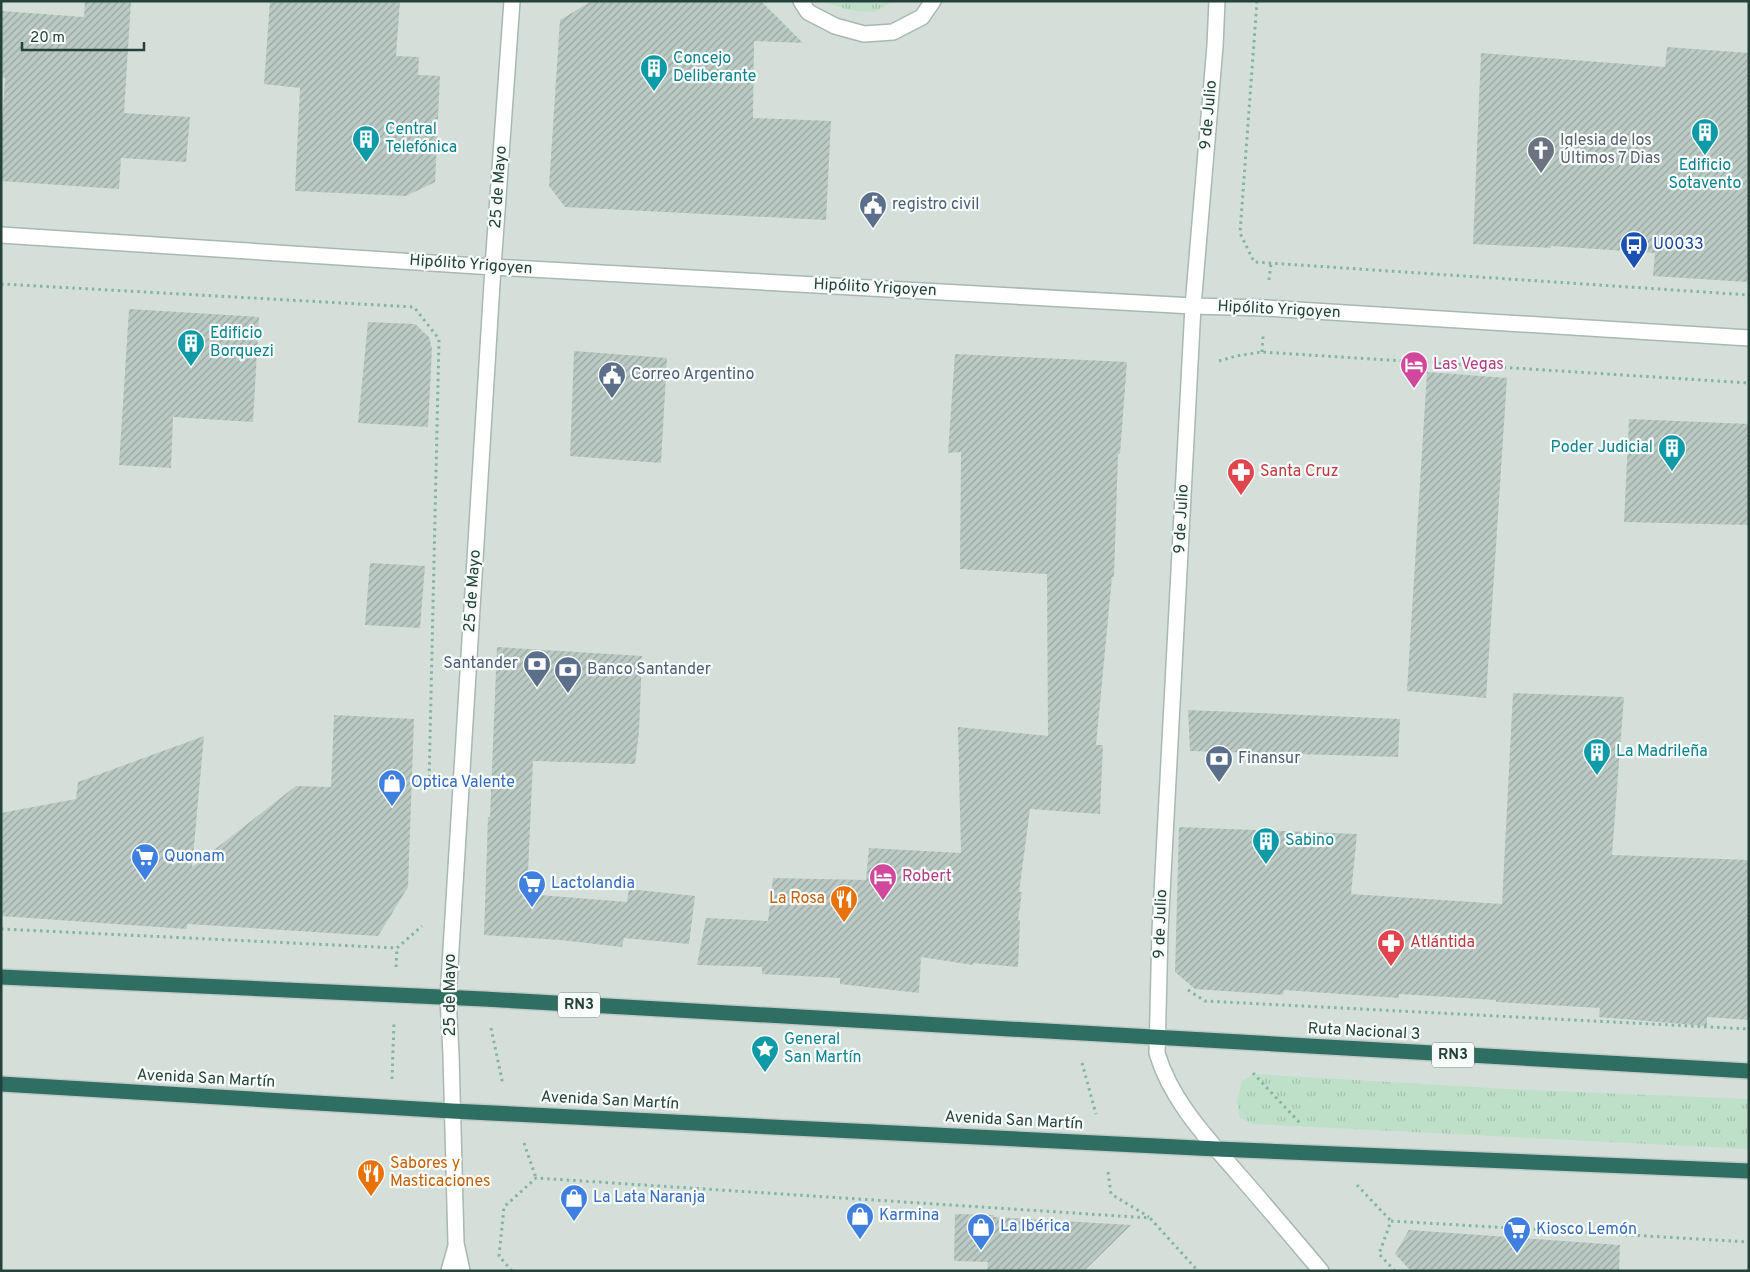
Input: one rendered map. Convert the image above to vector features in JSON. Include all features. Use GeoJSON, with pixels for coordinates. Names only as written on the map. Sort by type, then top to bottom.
{"type":"FeatureCollection","features":[{"type":"Feature","properties":{"kind":"highway","name":"RN3"},"geometry":{"type":"LineString","coordinates":[[1,977],[448,998],[1157,1038]]}},
{"type":"Feature","properties":{"kind":"highway","name":"Ruta Nacional 3"},"geometry":{"type":"LineString","coordinates":[[1157,1038],[1749,1071]]}},
{"type":"Feature","properties":{"kind":"highway","name":"Avenida San Martín"},"geometry":{"type":"LineString","coordinates":[[1,1084],[452,1111],[1217,1150]]}},
{"type":"Feature","properties":{"kind":"highway"},"geometry":{"type":"LineString","coordinates":[[1217,1150],[1749,1171]]}},
{"type":"Feature","properties":{"kind":"street","name":"25 de Mayo"},"geometry":{"type":"LineString","coordinates":[[462,1271],[456,1243],[448,998],[493,267],[512,1]]}},
{"type":"Feature","properties":{"kind":"street"},"geometry":{"type":"LineString","coordinates":[[801,1],[808,12],[836,26],[864,34],[893,32],[922,17],[933,1]]}},
{"type":"Feature","properties":{"kind":"street","name":"9 de Julio"},"geometry":{"type":"LineString","coordinates":[[1217,1],[1194,306],[1160,931],[1157,1038],[1157,1053],[1169,1085],[1217,1150]]}},
{"type":"Feature","properties":{"kind":"street","name":"Hipólito Yrigoyen"},"geometry":{"type":"LineString","coordinates":[[1,235],[493,267],[1194,306],[1286,309],[1749,338]]}},
{"type":"Feature","properties":{"kind":"street"},"geometry":{"type":"LineString","coordinates":[[1217,1150],[1321,1271]]}},
{"type":"Feature","properties":{"kind":"street"},"geometry":{"type":"LineString","coordinates":[[449,1271],[456,1243]]}},
{"type":"Feature","properties":{"kind":"path"},"geometry":{"type":"LineString","coordinates":[[1257,1],[1240,233],[1254,262],[1749,295]]}},
{"type":"Feature","properties":{"kind":"path"},"geometry":{"type":"LineString","coordinates":[[1,284],[414,307],[439,339],[429,784]]}},
{"type":"Feature","properties":{"kind":"path"},"geometry":{"type":"LineString","coordinates":[[1213,363],[1236,356],[1262,352],[1749,383]]}},
{"type":"Feature","properties":{"kind":"path"},"geometry":{"type":"LineString","coordinates":[[1,929],[397,948],[426,923]]}},
{"type":"Feature","properties":{"kind":"path"},"geometry":{"type":"LineString","coordinates":[[390,1107],[397,948]]}},
{"type":"Feature","properties":{"kind":"path"},"geometry":{"type":"LineString","coordinates":[[1181,985],[1205,1001],[1254,1074],[1390,1221],[1749,1242]]}},
{"type":"Feature","properties":{"kind":"path"},"geometry":{"type":"LineString","coordinates":[[1205,1001],[1749,1029]]}},
{"type":"Feature","properties":{"kind":"path"},"geometry":{"type":"LineString","coordinates":[[512,1271],[499,1256],[504,1207],[536,1178],[1150,1218],[1198,1271]]}},
{"type":"Feature","properties":{"kind":"path"},"geometry":{"type":"LineString","coordinates":[[1390,1221],[1379,1254],[1395,1271]]}},
{"type":"Feature","properties":{"kind":"shaded area"},"geometry":{"type":"Polygon","coordinates":[[[1,1],[1749,1],[1749,1271],[1,1271],[1,1]]]}},
{"type":"Feature","properties":{"kind":"green space"},"geometry":{"type":"Polygon","coordinates":[[[826,1],[893,1],[871,12],[843,8],[826,1]]]}},
{"type":"Feature","properties":{"kind":"green space"},"geometry":{"type":"Polygon","coordinates":[[[1254,1074],[1509,1089],[1749,1099],[1749,1149],[1254,1124],[1240,1118],[1237,1102],[1242,1081],[1254,1074]]]}},
{"type":"Feature","properties":{"kind":"building"},"geometry":{"type":"Polygon","coordinates":[[[85,1],[131,1],[124,113],[190,117],[186,162],[121,158],[119,189],[1,181],[1,140],[5,78],[1,77],[1,11],[84,17],[85,1]]]}},
{"type":"Feature","properties":{"kind":"building"},"geometry":{"type":"Polygon","coordinates":[[[270,1],[400,1],[396,56],[419,57],[418,75],[440,76],[435,182],[406,196],[295,191],[300,88],[264,84],[270,1]]]}},
{"type":"Feature","properties":{"kind":"building","name":"Concejo Deliberante"},"geometry":{"type":"Polygon","coordinates":[[[592,1],[762,2],[803,43],[754,41],[753,118],[831,121],[826,220],[565,207],[549,186],[560,20],[592,1]]]}},
{"type":"Feature","properties":{"kind":"building"},"geometry":{"type":"Polygon","coordinates":[[[1667,47],[1749,53],[1749,259],[1747,282],[1653,276],[1655,253],[1551,246],[1551,248],[1473,244],[1481,53],[1665,67],[1667,47]]]}},
{"type":"Feature","properties":{"kind":"building","name":"Edificio Borquezi"},"geometry":{"type":"Polygon","coordinates":[[[129,309],[259,317],[253,422],[173,417],[171,468],[119,465],[129,309]]]}},
{"type":"Feature","properties":{"kind":"building"},"geometry":{"type":"Polygon","coordinates":[[[368,322],[415,324],[429,337],[432,349],[428,427],[358,423],[368,322]]]}},
{"type":"Feature","properties":{"kind":"building"},"geometry":{"type":"Polygon","coordinates":[[[574,351],[667,358],[661,463],[570,456],[574,351]]]}},
{"type":"Feature","properties":{"kind":"building"},"geometry":{"type":"Polygon","coordinates":[[[955,354],[1127,362],[1120,454],[1118,454],[1114,577],[1112,577],[1096,745],[1103,745],[1100,814],[1030,809],[1019,892],[1022,892],[1018,920],[1020,920],[1018,967],[973,963],[973,965],[921,957],[919,993],[840,984],[840,978],[762,974],[762,967],[697,965],[706,918],[768,921],[773,878],[866,880],[869,848],[961,853],[958,727],[1048,736],[1047,574],[960,569],[961,452],[948,453],[955,354]]]}},
{"type":"Feature","properties":{"kind":"building"},"geometry":{"type":"Polygon","coordinates":[[[1427,372],[1507,378],[1486,698],[1407,691],[1427,372]]]}},
{"type":"Feature","properties":{"kind":"building","name":"Poder Judicial"},"geometry":{"type":"Polygon","coordinates":[[[1629,419],[1749,424],[1749,525],[1624,522],[1629,419]]]}},
{"type":"Feature","properties":{"kind":"building"},"geometry":{"type":"Polygon","coordinates":[[[370,563],[425,566],[420,628],[365,625],[370,563]]]}},
{"type":"Feature","properties":{"kind":"building"},"geometry":{"type":"Polygon","coordinates":[[[497,647],[642,656],[639,732],[635,764],[533,761],[527,894],[627,902],[629,889],[695,896],[689,944],[624,938],[622,947],[560,940],[484,935],[497,647]]]}},
{"type":"Feature","properties":{"kind":"building"},"geometry":{"type":"Polygon","coordinates":[[[1513,693],[1624,697],[1612,855],[1749,860],[1749,1020],[1707,1017],[1707,1026],[1599,1017],[1600,1008],[1496,1002],[1496,1000],[1399,994],[1399,998],[1284,990],[1283,995],[1195,989],[1175,972],[1179,827],[1357,834],[1351,894],[1502,904],[1513,693]]]}},
{"type":"Feature","properties":{"kind":"building"},"geometry":{"type":"Polygon","coordinates":[[[1188,710],[1400,719],[1398,757],[1190,751],[1188,710]]]}},
{"type":"Feature","properties":{"kind":"building"},"geometry":{"type":"Polygon","coordinates":[[[334,715],[414,719],[408,887],[378,936],[187,924],[187,929],[1,916],[1,813],[76,799],[78,782],[204,736],[192,867],[296,786],[331,787],[334,715]]]}},
{"type":"Feature","properties":{"kind":"building"},"geometry":{"type":"Polygon","coordinates":[[[955,1214],[1131,1225],[1084,1271],[987,1271],[988,1262],[954,1261],[955,1214]]]}},
{"type":"Feature","properties":{"kind":"building"},"geometry":{"type":"Polygon","coordinates":[[[1409,1230],[1620,1245],[1619,1271],[1411,1271],[1395,1254],[1409,1230]]]}},
{"type":"Feature","properties":{"kind":"place","name":"Concejo Deliberante"},"geometry":{"type":"Point","coordinates":[654,92]}},
{"type":"Feature","properties":{"kind":"place","name":"Edificio Sotavento"},"geometry":{"type":"Point","coordinates":[1705,156]}},
{"type":"Feature","properties":{"kind":"place","name":"Central Telefónica"},"geometry":{"type":"Point","coordinates":[366,163]}},
{"type":"Feature","properties":{"kind":"place","name":"Iglesia de los Últimos 7 Dias"},"geometry":{"type":"Point","coordinates":[1541,174]}},
{"type":"Feature","properties":{"kind":"place","name":"registro civil"},"geometry":{"type":"Point","coordinates":[873,229]}},
{"type":"Feature","properties":{"kind":"place","name":"U0033"},"geometry":{"type":"Point","coordinates":[1634,269]}},
{"type":"Feature","properties":{"kind":"place","name":"Edificio Borquezi"},"geometry":{"type":"Point","coordinates":[191,367]}},
{"type":"Feature","properties":{"kind":"place","name":"Las Vegas"},"geometry":{"type":"Point","coordinates":[1414,389]}},
{"type":"Feature","properties":{"kind":"place","name":"Correo Argentino"},"geometry":{"type":"Point","coordinates":[612,399]}},
{"type":"Feature","properties":{"kind":"place","name":"Poder Judicial"},"geometry":{"type":"Point","coordinates":[1672,472]}},
{"type":"Feature","properties":{"kind":"place","name":"Santa Cruz"},"geometry":{"type":"Point","coordinates":[1241,496]}},
{"type":"Feature","properties":{"kind":"place","name":"Santander"},"geometry":{"type":"Point","coordinates":[537,688]}},
{"type":"Feature","properties":{"kind":"place","name":"Banco Santander"},"geometry":{"type":"Point","coordinates":[568,694]}},
{"type":"Feature","properties":{"kind":"place","name":"La Madrileña"},"geometry":{"type":"Point","coordinates":[1597,776]}},
{"type":"Feature","properties":{"kind":"place","name":"Finansur"},"geometry":{"type":"Point","coordinates":[1219,783]}},
{"type":"Feature","properties":{"kind":"place","name":"Optica Valente"},"geometry":{"type":"Point","coordinates":[392,807]}},
{"type":"Feature","properties":{"kind":"place","name":"Sabino"},"geometry":{"type":"Point","coordinates":[1266,865]}},
{"type":"Feature","properties":{"kind":"place","name":"Quonam"},"geometry":{"type":"Point","coordinates":[145,881]}},
{"type":"Feature","properties":{"kind":"place","name":"Robert"},"geometry":{"type":"Point","coordinates":[883,901]}},
{"type":"Feature","properties":{"kind":"place","name":"Lactolandia"},"geometry":{"type":"Point","coordinates":[532,908]}},
{"type":"Feature","properties":{"kind":"place","name":"La Rosa"},"geometry":{"type":"Point","coordinates":[844,923]}},
{"type":"Feature","properties":{"kind":"place","name":"Atlántida"},"geometry":{"type":"Point","coordinates":[1391,967]}},
{"type":"Feature","properties":{"kind":"place","name":"General San Martín"},"geometry":{"type":"Point","coordinates":[765,1073]}},
{"type":"Feature","properties":{"kind":"place","name":"Sabores y Masticaciones"},"geometry":{"type":"Point","coordinates":[371,1197]}},
{"type":"Feature","properties":{"kind":"place","name":"La Lata Naranja"},"geometry":{"type":"Point","coordinates":[574,1222]}},
{"type":"Feature","properties":{"kind":"place","name":"Karmina"},"geometry":{"type":"Point","coordinates":[860,1240]}},
{"type":"Feature","properties":{"kind":"place","name":"La Ibérica"},"geometry":{"type":"Point","coordinates":[981,1251]}},
{"type":"Feature","properties":{"kind":"place","name":"Kiosco Lemón"},"geometry":{"type":"Point","coordinates":[1517,1254]}}]}
